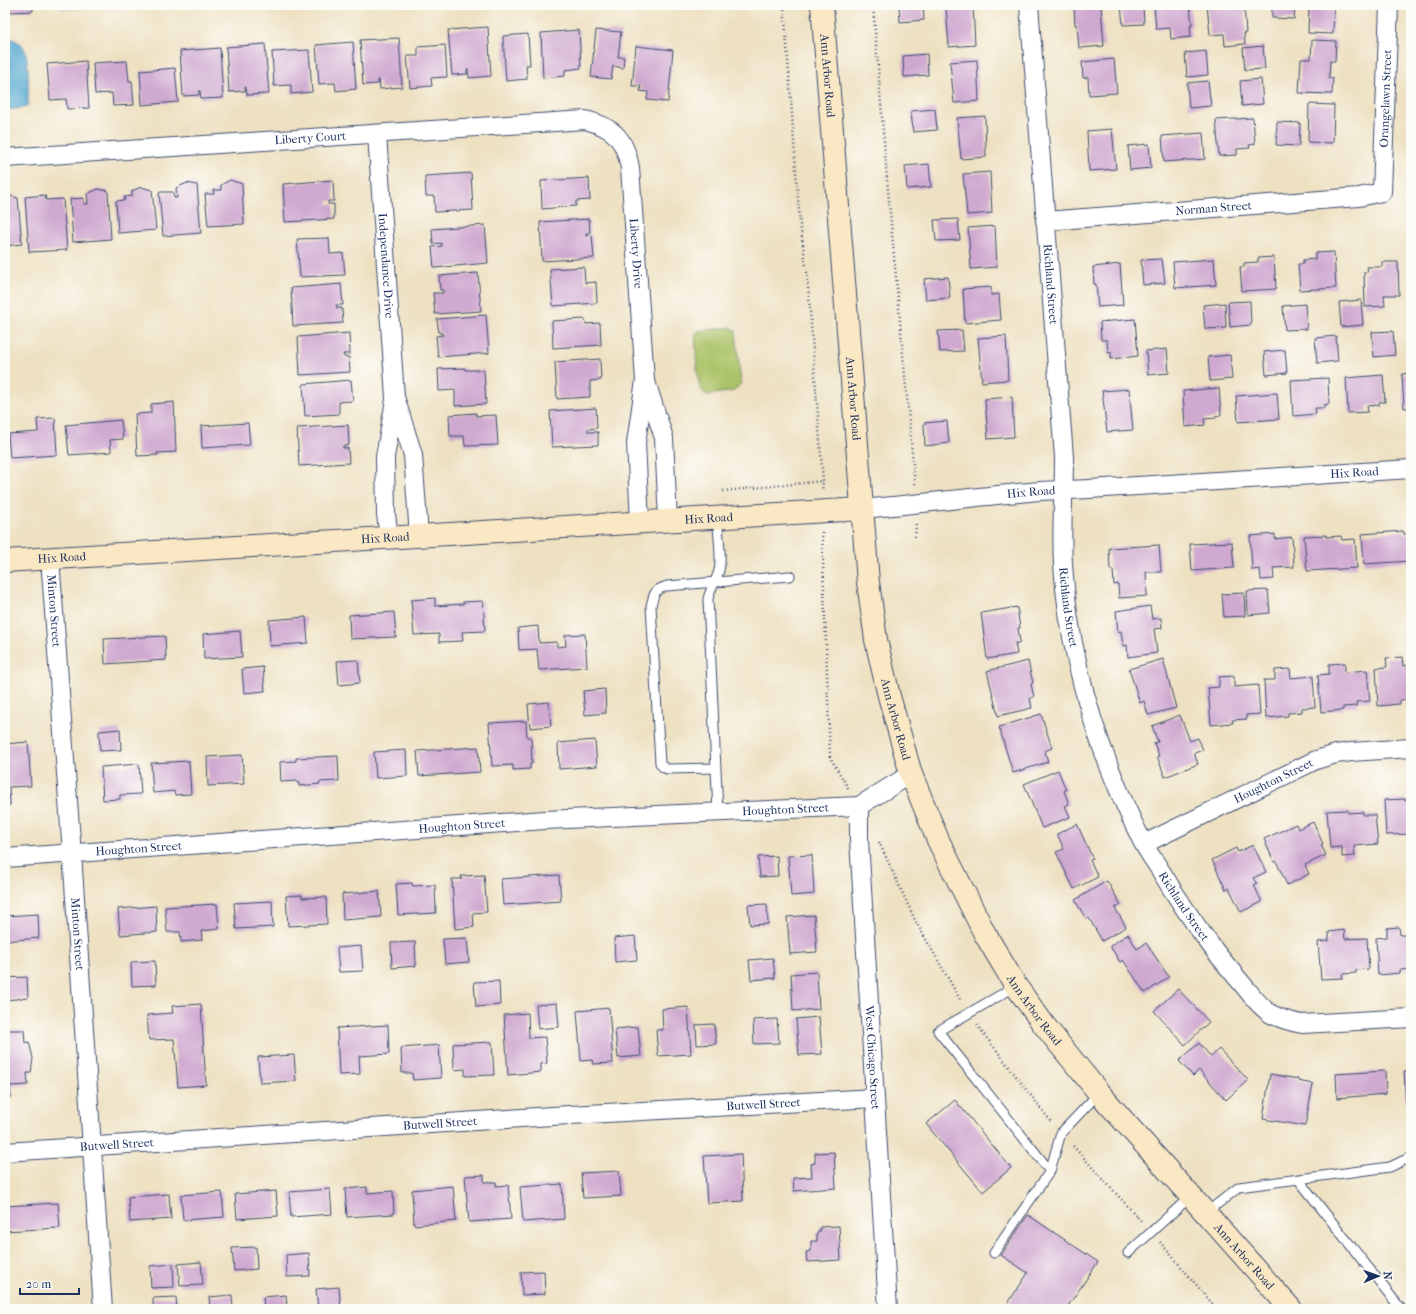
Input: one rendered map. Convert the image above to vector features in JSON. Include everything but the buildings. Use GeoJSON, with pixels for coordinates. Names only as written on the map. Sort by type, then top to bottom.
{"type":"FeatureCollection","features":[{"type":"Feature","properties":{"kind":"main road","name":"Ann Arbor Road"},"geometry":{"type":"LineString","coordinates":[[822,5],[868,582],[876,640],[890,700],[911,774],[938,840],[985,934],[1016,986],[1044,1025],[1099,1093],[1291,1309]]}},
{"type":"Feature","properties":{"kind":"main road","name":"Hix Road"},"geometry":{"type":"LineString","coordinates":[[5,561],[861,509]]}},
{"type":"Feature","properties":{"kind":"street","name":"Richland Street"},"geometry":{"type":"LineString","coordinates":[[1029,5],[1064,457],[1064,491],[1061,523],[1063,566],[1069,615],[1078,664],[1105,755],[1144,844],[1184,909],[1223,961],[1258,1003],[1271,1014],[1286,1021],[1302,1024],[1411,1018]]}},
{"type":"Feature","properties":{"kind":"street","name":"Orangelawn Street"},"geometry":{"type":"LineString","coordinates":[[1382,192],[1389,5]]}},
{"type":"Feature","properties":{"kind":"street","name":"Liberty Court"},"geometry":{"type":"LineString","coordinates":[[5,158],[585,120],[600,123],[612,132]]}},
{"type":"Feature","properties":{"kind":"street","name":"Liberty Drive"},"geometry":{"type":"LineString","coordinates":[[612,132],[621,140],[627,153],[630,168],[645,380]]}},
{"type":"Feature","properties":{"kind":"street","name":"Independance Drive"},"geometry":{"type":"LineString","coordinates":[[377,134],[396,397]]}},
{"type":"Feature","properties":{"kind":"street","name":"Norman Street"},"geometry":{"type":"LineString","coordinates":[[1045,221],[1359,197],[1382,192]]}},
{"type":"Feature","properties":{"kind":"street"},"geometry":{"type":"LineString","coordinates":[[645,380],[664,438],[668,520]]}},
{"type":"Feature","properties":{"kind":"street"},"geometry":{"type":"LineString","coordinates":[[640,522],[636,443],[645,380]]}},
{"type":"Feature","properties":{"kind":"street"},"geometry":{"type":"LineString","coordinates":[[396,397],[414,455],[419,536]]}},
{"type":"Feature","properties":{"kind":"street"},"geometry":{"type":"LineString","coordinates":[[389,538],[386,514],[385,457],[396,397]]}},
{"type":"Feature","properties":{"kind":"street","name":"Hix Road"},"geometry":{"type":"LineString","coordinates":[[861,509],[917,505],[1042,491],[1064,491],[1411,469]]}},
{"type":"Feature","properties":{"kind":"street","name":"Minton Street"},"geometry":{"type":"LineString","coordinates":[[50,558],[103,1309]]}},
{"type":"Feature","properties":{"kind":"street","name":"Houghton Street"},"geometry":{"type":"LineString","coordinates":[[1144,844],[1316,760],[1336,754],[1351,752],[1411,748]]}},
{"type":"Feature","properties":{"kind":"street","name":"Houghton Street"},"geometry":{"type":"LineString","coordinates":[[5,858],[537,821],[859,806],[911,774]]}},
{"type":"Feature","properties":{"kind":"street","name":"West Chicago Street"},"geometry":{"type":"LineString","coordinates":[[859,806],[859,840],[888,1309]]}},
{"type":"Feature","properties":{"kind":"street","name":"Butwell Street"},"geometry":{"type":"LineString","coordinates":[[5,1152],[560,1116],[875,1098]]}},
{"type":"Feature","properties":{"kind":"lane"},"geometry":{"type":"LineString","coordinates":[[717,518],[720,565],[708,599],[718,812]]}},
{"type":"Feature","properties":{"kind":"lane"},"geometry":{"type":"LineString","coordinates":[[716,768],[667,769],[660,763],[651,606],[654,593],[660,588],[667,586],[790,576]]}},
{"type":"Feature","properties":{"kind":"lane"},"geometry":{"type":"LineString","coordinates":[[1016,986],[938,1031],[1050,1171]]}},
{"type":"Feature","properties":{"kind":"lane"},"geometry":{"type":"LineString","coordinates":[[994,1253],[1050,1171],[1061,1133],[1099,1093]]}},
{"type":"Feature","properties":{"kind":"lane"},"geometry":{"type":"LineString","coordinates":[[1206,1213],[1240,1187],[1390,1167],[1411,1157]]}},
{"type":"Feature","properties":{"kind":"lane"},"geometry":{"type":"LineString","coordinates":[[1298,1179],[1401,1309]]}},
{"type":"Feature","properties":{"kind":"lane"},"geometry":{"type":"LineString","coordinates":[[1128,1253],[1191,1196]]}},
{"type":"Feature","properties":{"kind":"path"},"geometry":{"type":"LineString","coordinates":[[784,5],[800,225],[807,272],[823,481],[821,511],[830,757],[847,786]]}},
{"type":"Feature","properties":{"kind":"path"},"geometry":{"type":"LineString","coordinates":[[874,5],[887,179],[917,505],[915,537]]}},
{"type":"Feature","properties":{"kind":"path"},"geometry":{"type":"LineString","coordinates":[[723,491],[823,481]]}},
{"type":"Feature","properties":{"kind":"path"},"geometry":{"type":"LineString","coordinates":[[876,836],[915,920],[962,1002]]}},
{"type":"Feature","properties":{"kind":"path"},"geometry":{"type":"LineString","coordinates":[[974,1022],[1047,1117]]}},
{"type":"Feature","properties":{"kind":"path"},"geometry":{"type":"LineString","coordinates":[[1074,1148],[1142,1222]]}},
{"type":"Feature","properties":{"kind":"path"},"geometry":{"type":"LineString","coordinates":[[1160,1243],[1217,1309]]}},
{"type":"Feature","properties":{"kind":"green space"},"geometry":{"type":"Polygon","coordinates":[[[731,327],[736,331],[741,383],[734,391],[707,395],[702,391],[700,386],[695,333],[699,331],[731,327]]]}},
{"type":"Feature","properties":{"kind":"water"},"geometry":{"type":"Polygon","coordinates":[[[5,38],[13,39],[18,42],[24,48],[26,53],[28,105],[23,108],[5,110],[5,38]]]}}]}
